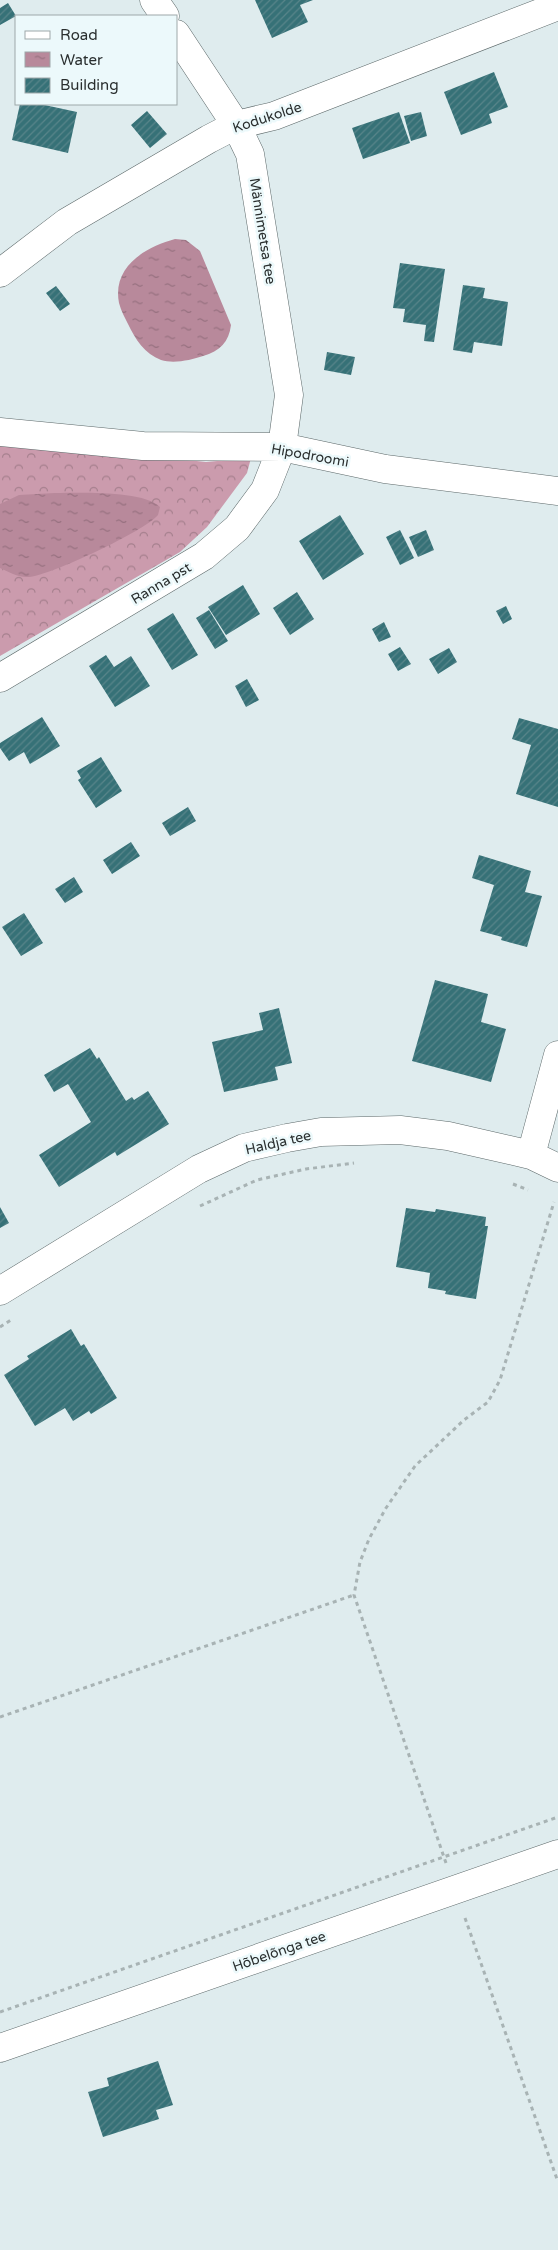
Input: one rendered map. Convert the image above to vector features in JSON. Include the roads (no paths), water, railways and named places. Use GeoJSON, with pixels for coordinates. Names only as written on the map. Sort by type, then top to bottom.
{"type":"FeatureCollection","features":[{"type":"Feature","properties":{"kind":"street"},"geometry":{"type":"LineString","coordinates":[[154,0],[164,15]]}},
{"type":"Feature","properties":{"kind":"street","name":"Kodukolde"},"geometry":{"type":"LineString","coordinates":[[0,273],[67,222],[236,125],[274,116],[558,6]]}},
{"type":"Feature","properties":{"kind":"street","name":"Männimetsa tee"},"geometry":{"type":"LineString","coordinates":[[178,37],[236,125],[250,154],[289,395],[282,447]]}},
{"type":"Feature","properties":{"kind":"street","name":"Hipodroomi"},"geometry":{"type":"LineString","coordinates":[[0,432],[143,446],[282,447],[385,470],[558,491]]}},
{"type":"Feature","properties":{"kind":"street","name":"Ranna pst"},"geometry":{"type":"LineString","coordinates":[[0,678],[204,556],[237,528],[265,490],[282,447]]}},
{"type":"Feature","properties":{"kind":"street"},"geometry":{"type":"LineString","coordinates":[[531,1155],[558,1056]]}},
{"type":"Feature","properties":{"kind":"street","name":"Haldja tee"},"geometry":{"type":"LineString","coordinates":[[0,1291],[200,1169],[244,1148],[321,1132],[400,1130],[448,1136],[531,1155],[558,1168]]}},
{"type":"Feature","properties":{"kind":"street","name":"Hõbelõnga tee"},"geometry":{"type":"LineString","coordinates":[[0,2048],[558,1854]]}},
{"type":"Feature","properties":{"kind":"water"},"geometry":{"type":"Polygon","coordinates":[[[175,239],[186,240],[200,251],[231,325],[226,341],[219,348],[209,354],[193,359],[171,362],[161,360],[150,354],[137,340],[121,309],[118,290],[126,269],[133,260],[153,247],[175,239]]]}},
{"type":"Feature","properties":{"kind":"water"},"geometry":{"type":"Polygon","coordinates":[[[55,493],[126,495],[152,502],[160,507],[158,515],[150,522],[117,541],[57,569],[29,577],[22,577],[0,568],[0,504],[19,495],[55,493]]]}}]}
